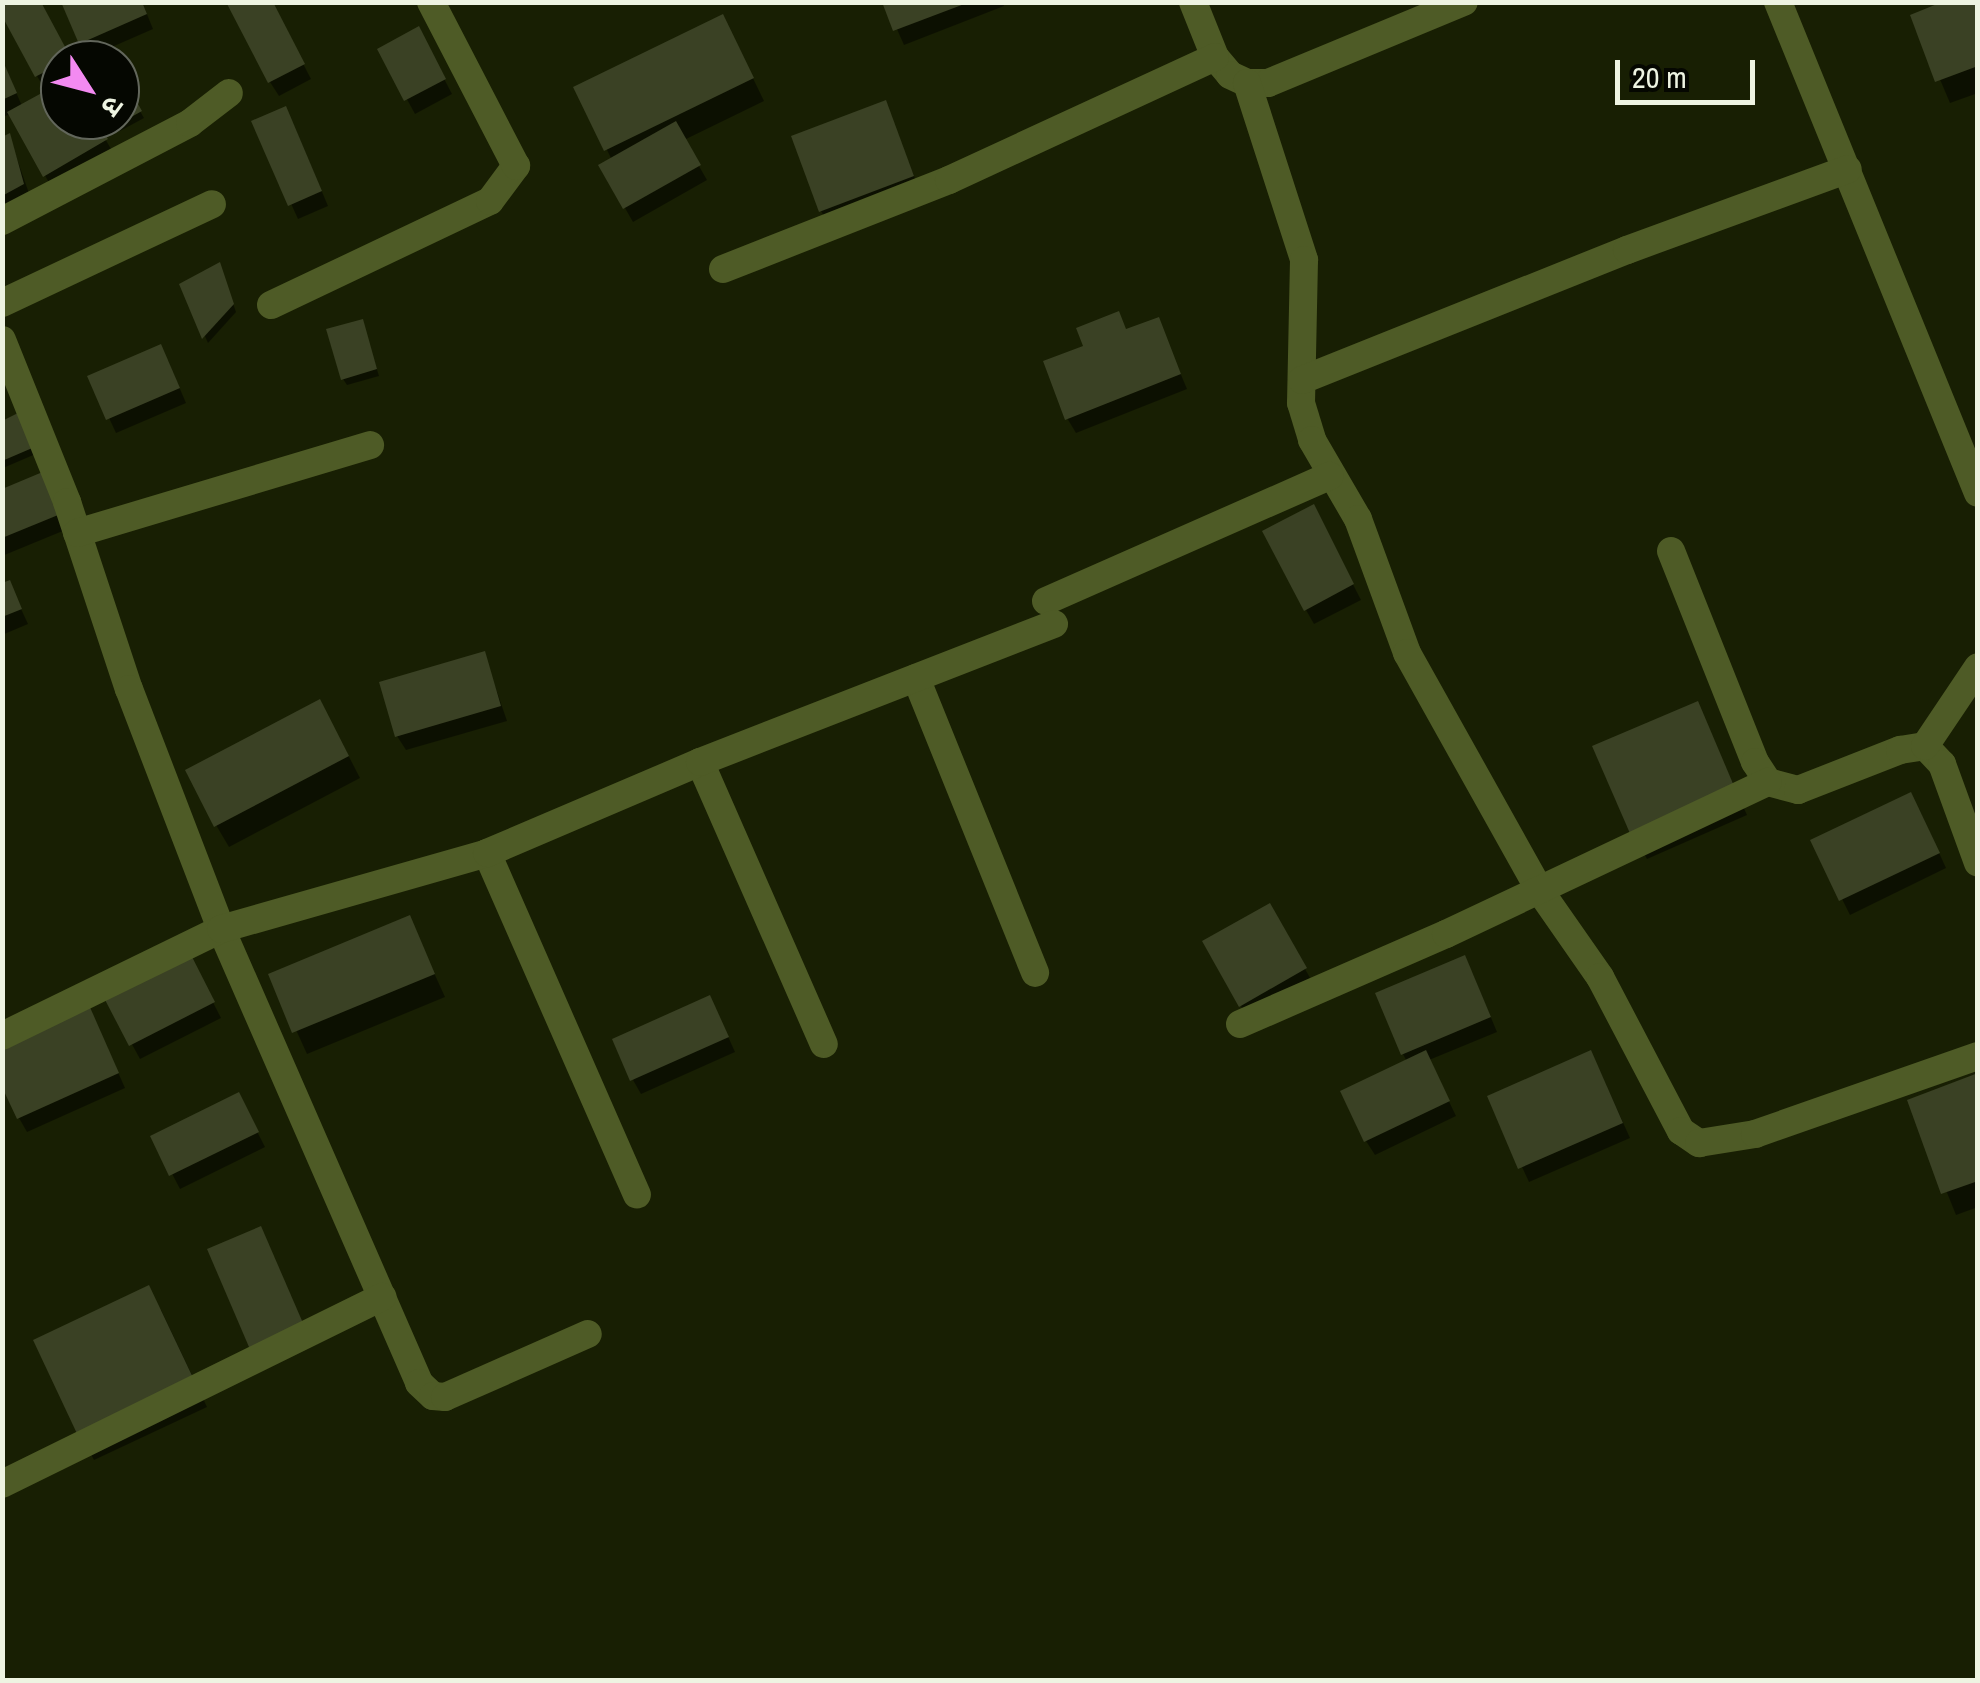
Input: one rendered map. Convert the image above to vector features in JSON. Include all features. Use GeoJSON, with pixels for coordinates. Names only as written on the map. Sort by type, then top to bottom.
{"type":"FeatureCollection","features":[{"type":"Feature","properties":{"kind":"street"},"geometry":{"type":"LineString","coordinates":[[271,306],[490,202],[516,166],[431,2]]}},
{"type":"Feature","properties":{"kind":"street"},"geometry":{"type":"LineString","coordinates":[[1193,2],[1215,57],[1230,75],[1247,84],[1268,83],[1464,2]]}},
{"type":"Feature","properties":{"kind":"street"},"geometry":{"type":"LineString","coordinates":[[1778,2],[1978,493]]}},
{"type":"Feature","properties":{"kind":"street"},"geometry":{"type":"LineString","coordinates":[[723,269],[949,180],[1215,57]]}},
{"type":"Feature","properties":{"kind":"street"},"geometry":{"type":"LineString","coordinates":[[1247,84],[1304,260],[1302,418],[1330,476],[1358,519],[1407,653],[1540,891],[1600,977],[1682,1130],[1699,1143],[1755,1134],[1978,1056]]}},
{"type":"Feature","properties":{"kind":"street"},"geometry":{"type":"LineString","coordinates":[[2,220],[190,123],[229,93]]}},
{"type":"Feature","properties":{"kind":"street"},"geometry":{"type":"LineString","coordinates":[[1302,380],[1627,250],[1848,169]]}},
{"type":"Feature","properties":{"kind":"street"},"geometry":{"type":"LineString","coordinates":[[2,303],[212,204]]}},
{"type":"Feature","properties":{"kind":"street"},"geometry":{"type":"LineString","coordinates":[[2,340],[221,929],[419,1384],[433,1396],[444,1397],[588,1334]]}},
{"type":"Feature","properties":{"kind":"street"},"geometry":{"type":"LineString","coordinates":[[77,534],[370,446]]}},
{"type":"Feature","properties":{"kind":"street"},"geometry":{"type":"LineString","coordinates":[[2,1036],[221,929],[488,854],[700,762],[916,678],[1330,476]]}},
{"type":"Feature","properties":{"kind":"street"},"geometry":{"type":"LineString","coordinates":[[1671,551],[1755,762],[1768,782]]}},
{"type":"Feature","properties":{"kind":"street"},"geometry":{"type":"LineString","coordinates":[[1240,1024],[1540,891],[1768,782],[1798,790],[1826,783],[1900,750],[1925,746],[1978,667]]}},
{"type":"Feature","properties":{"kind":"street"},"geometry":{"type":"LineString","coordinates":[[916,678],[1035,973]]}},
{"type":"Feature","properties":{"kind":"street"},"geometry":{"type":"LineString","coordinates":[[1925,746],[1942,764],[1978,863]]}},
{"type":"Feature","properties":{"kind":"street"},"geometry":{"type":"LineString","coordinates":[[700,762],[824,1044]]}},
{"type":"Feature","properties":{"kind":"street"},"geometry":{"type":"LineString","coordinates":[[488,854],[637,1195]]}},
{"type":"Feature","properties":{"kind":"street"},"geometry":{"type":"LineString","coordinates":[[2,1484],[382,1298]]}},
{"type":"Feature","properties":{"kind":"building"},"geometry":{"type":"Polygon","coordinates":[[[2,2],[41,2],[61,40],[40,40],[40,74],[35,77],[2,16],[2,2]]]}},
{"type":"Feature","properties":{"kind":"building"},"geometry":{"type":"Polygon","coordinates":[[[61,2],[142,2],[147,14],[88,40],[77,40],[61,2]]]}},
{"type":"Feature","properties":{"kind":"building"},"geometry":{"type":"Polygon","coordinates":[[[226,2],[273,2],[305,64],[268,83],[226,2]]]}},
{"type":"Feature","properties":{"kind":"building"},"geometry":{"type":"Polygon","coordinates":[[[882,2],[967,2],[967,3],[893,31],[882,2]]]}},
{"type":"Feature","properties":{"kind":"building"},"geometry":{"type":"Polygon","coordinates":[[[1942,2],[1978,2],[1978,66],[1935,82],[1910,15],[1942,2]]]}},
{"type":"Feature","properties":{"kind":"building"},"geometry":{"type":"Polygon","coordinates":[[[723,14],[754,78],[604,151],[573,87],[723,14]]]}},
{"type":"Feature","properties":{"kind":"building"},"geometry":{"type":"Polygon","coordinates":[[[419,26],[446,79],[404,101],[377,49],[419,26]]]}},
{"type":"Feature","properties":{"kind":"building"},"geometry":{"type":"Polygon","coordinates":[[[2,59],[17,93],[2,100],[2,59]]]}},
{"type":"Feature","properties":{"kind":"building"},"geometry":{"type":"Polygon","coordinates":[[[40,94],[40,140],[106,140],[43,177],[7,112],[40,94]]]}},
{"type":"Feature","properties":{"kind":"building"},"geometry":{"type":"Polygon","coordinates":[[[886,100],[914,176],[819,212],[791,136],[886,100]]]}},
{"type":"Feature","properties":{"kind":"building"},"geometry":{"type":"Polygon","coordinates":[[[286,106],[322,191],[288,206],[251,121],[286,106]]]}},
{"type":"Feature","properties":{"kind":"building"},"geometry":{"type":"Polygon","coordinates":[[[676,121],[701,165],[623,209],[598,165],[676,121]]]}},
{"type":"Feature","properties":{"kind":"building"},"geometry":{"type":"Polygon","coordinates":[[[10,133],[24,184],[2,196],[2,137],[10,133]]]}},
{"type":"Feature","properties":{"kind":"building"},"geometry":{"type":"Polygon","coordinates":[[[220,262],[234,304],[202,339],[179,284],[220,262]]]}},
{"type":"Feature","properties":{"kind":"building"},"geometry":{"type":"Polygon","coordinates":[[[1119,311],[1126,329],[1159,317],[1181,374],[1065,420],[1043,361],[1083,346],[1076,328],[1119,311]]]}},
{"type":"Feature","properties":{"kind":"building"},"geometry":{"type":"Polygon","coordinates":[[[363,319],[377,369],[341,380],[326,329],[363,319]]]}},
{"type":"Feature","properties":{"kind":"building"},"geometry":{"type":"Polygon","coordinates":[[[161,344],[180,388],[106,420],[87,376],[161,344]]]}},
{"type":"Feature","properties":{"kind":"building"},"geometry":{"type":"Polygon","coordinates":[[[22,411],[37,446],[2,461],[2,421],[22,411]]]}},
{"type":"Feature","properties":{"kind":"building"},"geometry":{"type":"Polygon","coordinates":[[[45,471],[63,513],[2,538],[2,489],[45,471]]]}},
{"type":"Feature","properties":{"kind":"building"},"geometry":{"type":"Polygon","coordinates":[[[1314,504],[1354,584],[1304,611],[1262,531],[1314,504]]]}},
{"type":"Feature","properties":{"kind":"building"},"geometry":{"type":"Polygon","coordinates":[[[10,580],[22,609],[2,617],[2,583],[10,580]]]}},
{"type":"Feature","properties":{"kind":"building"},"geometry":{"type":"Polygon","coordinates":[[[485,651],[501,706],[395,737],[379,682],[485,651]]]}},
{"type":"Feature","properties":{"kind":"building"},"geometry":{"type":"Polygon","coordinates":[[[320,699],[349,756],[214,827],[185,770],[320,699]]]}},
{"type":"Feature","properties":{"kind":"building"},"geometry":{"type":"Polygon","coordinates":[[[1698,701],[1737,793],[1632,838],[1592,746],[1698,701]]]}},
{"type":"Feature","properties":{"kind":"building"},"geometry":{"type":"Polygon","coordinates":[[[1911,792],[1940,853],[1839,901],[1810,840],[1911,792]]]}},
{"type":"Feature","properties":{"kind":"building"},"geometry":{"type":"Polygon","coordinates":[[[1270,903],[1307,968],[1239,1007],[1202,941],[1270,903]]]}},
{"type":"Feature","properties":{"kind":"building"},"geometry":{"type":"Polygon","coordinates":[[[410,915],[435,974],[292,1033],[268,974],[410,915]]]}},
{"type":"Feature","properties":{"kind":"building"},"geometry":{"type":"Polygon","coordinates":[[[188,949],[215,1002],[129,1046],[102,994],[188,949]]]}},
{"type":"Feature","properties":{"kind":"building"},"geometry":{"type":"Polygon","coordinates":[[[1465,955],[1491,1017],[1401,1055],[1375,993],[1465,955]]]}},
{"type":"Feature","properties":{"kind":"building"},"geometry":{"type":"Polygon","coordinates":[[[710,995],[729,1037],[630,1081],[612,1039],[710,995]]]}},
{"type":"Feature","properties":{"kind":"building"},"geometry":{"type":"Polygon","coordinates":[[[89,1005],[119,1073],[17,1119],[2,1087],[2,1044],[89,1005]]]}},
{"type":"Feature","properties":{"kind":"building"},"geometry":{"type":"Polygon","coordinates":[[[1426,1050],[1450,1101],[1364,1142],[1340,1091],[1426,1050]]]}},
{"type":"Feature","properties":{"kind":"building"},"geometry":{"type":"Polygon","coordinates":[[[1591,1050],[1623,1123],[1518,1169],[1487,1096],[1591,1050]]]}},
{"type":"Feature","properties":{"kind":"building"},"geometry":{"type":"Polygon","coordinates":[[[1978,1073],[1978,1181],[1941,1194],[1907,1100],[1978,1073]]]}},
{"type":"Feature","properties":{"kind":"building"},"geometry":{"type":"Polygon","coordinates":[[[239,1092],[259,1132],[169,1176],[150,1136],[239,1092]]]}},
{"type":"Feature","properties":{"kind":"building"},"geometry":{"type":"Polygon","coordinates":[[[261,1226],[306,1330],[252,1354],[207,1249],[261,1226]]]}},
{"type":"Feature","properties":{"kind":"building"},"geometry":{"type":"Polygon","coordinates":[[[149,1285],[196,1384],[80,1440],[33,1340],[149,1285]]]}}]}
